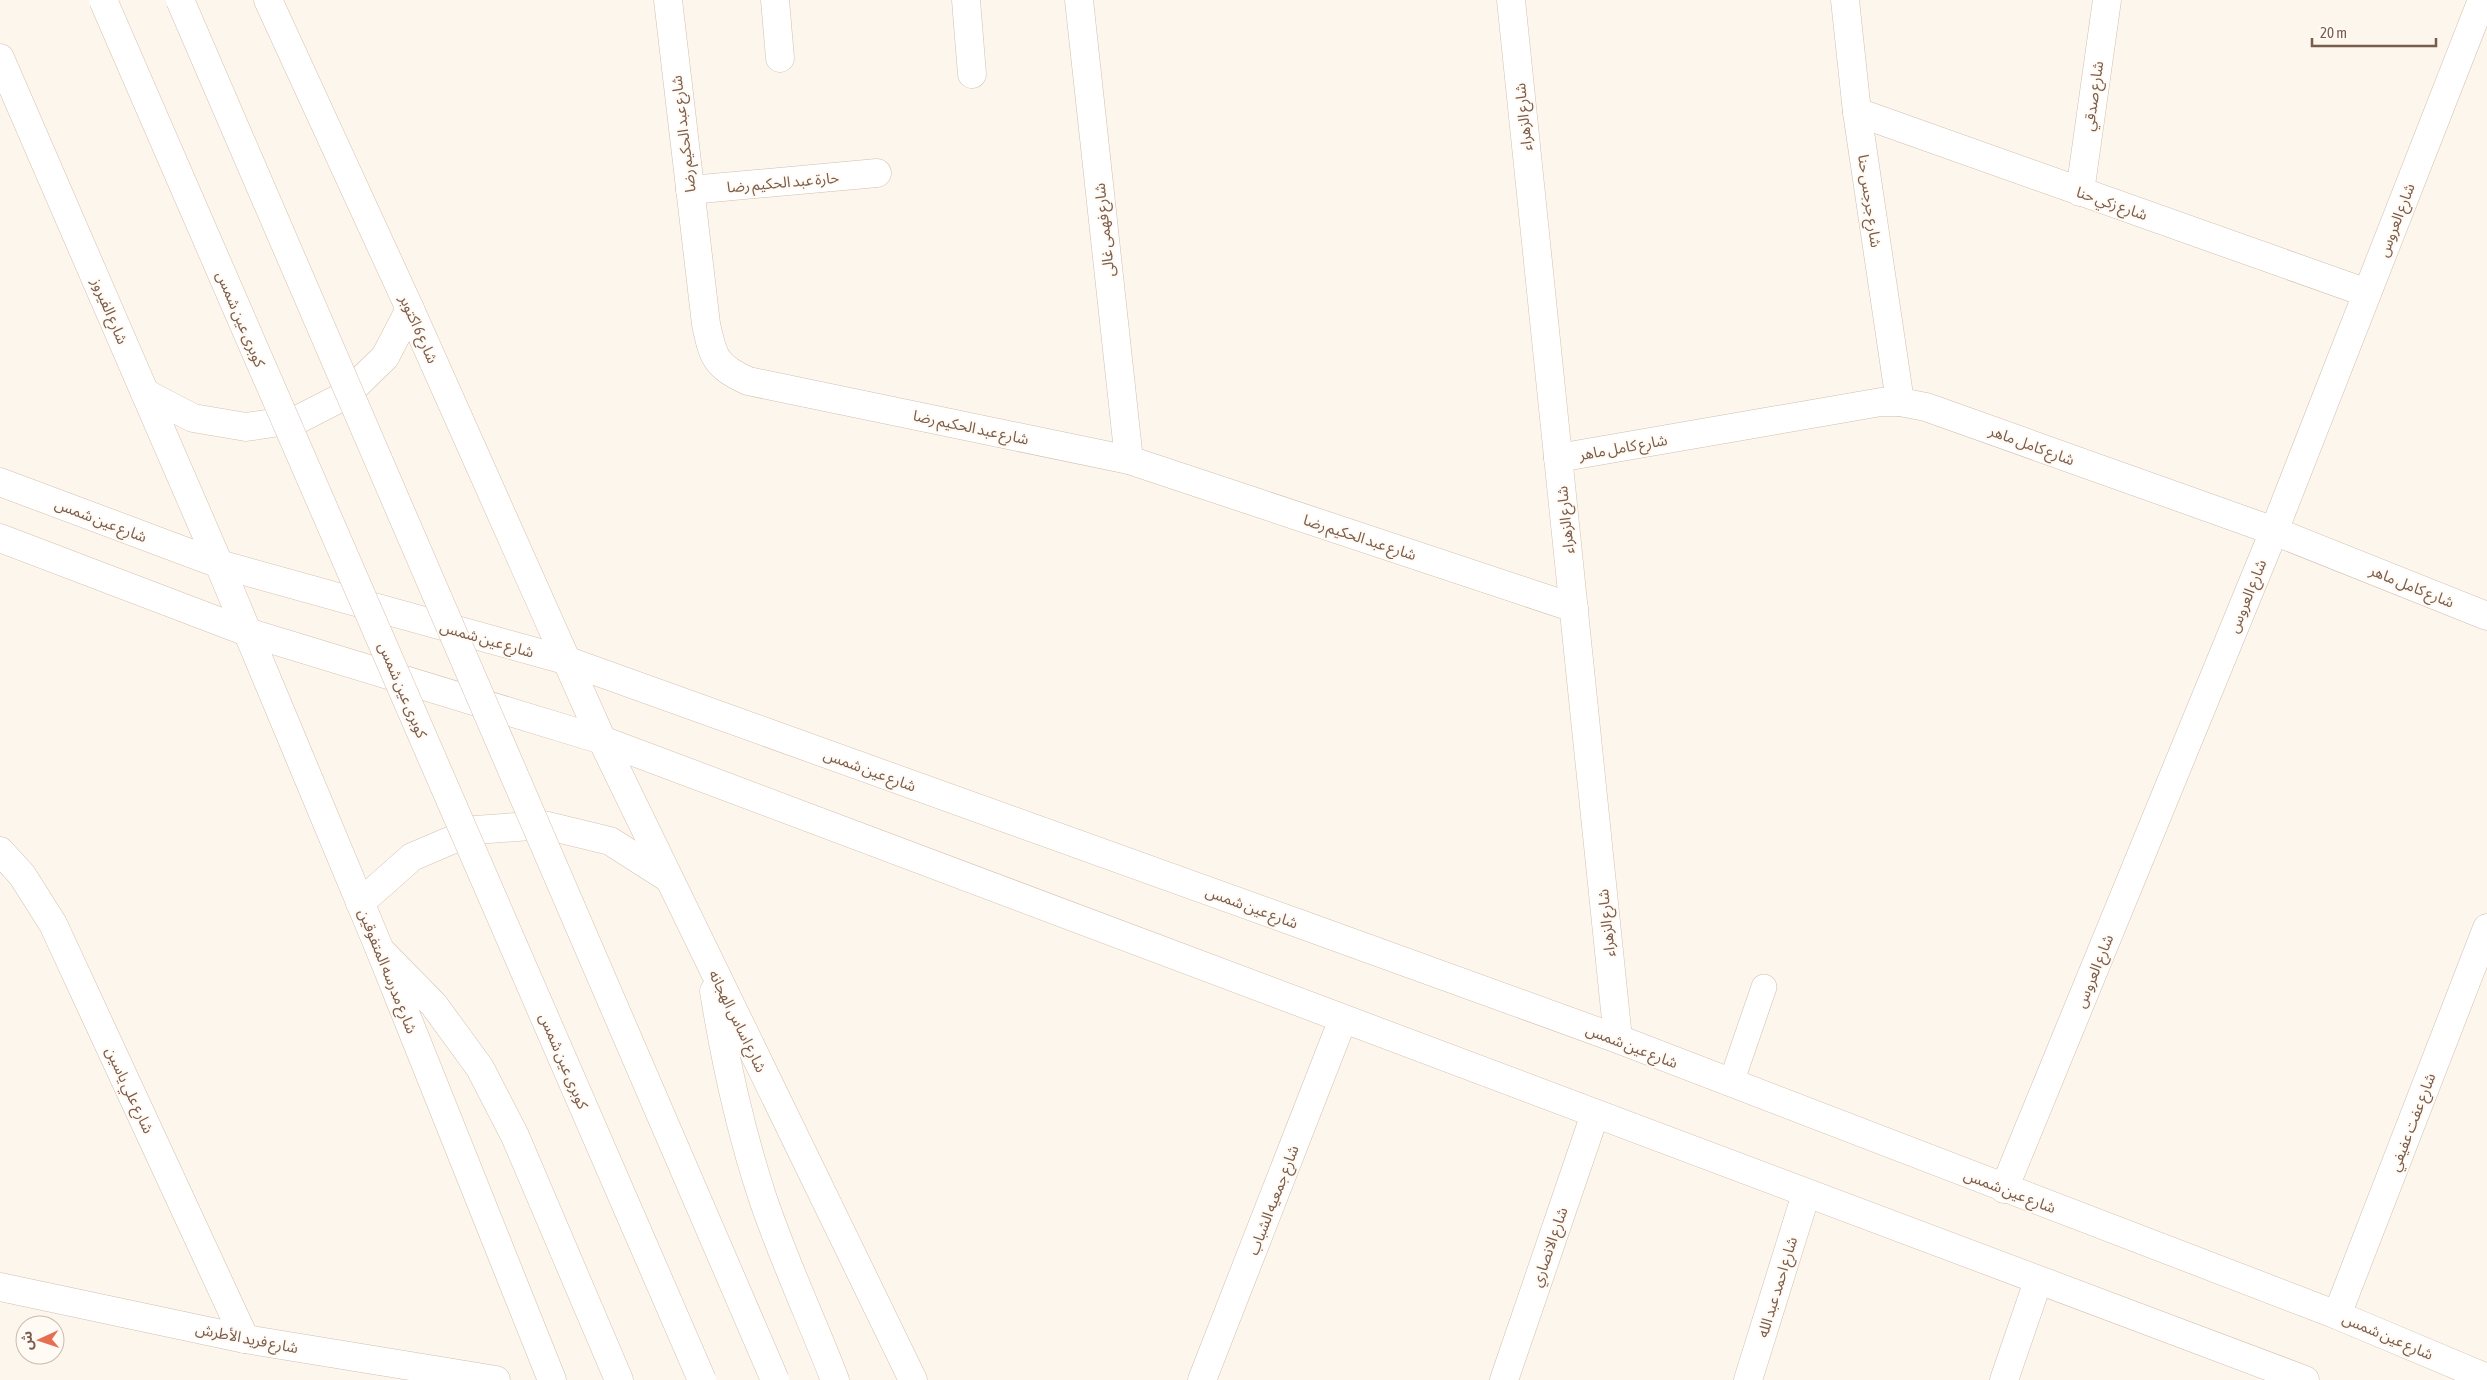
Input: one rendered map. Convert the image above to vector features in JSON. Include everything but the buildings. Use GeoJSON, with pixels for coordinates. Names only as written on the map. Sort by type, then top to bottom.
{"type":"FeatureCollection","features":[{"type":"Feature","properties":{"kind":"street","name":"كوبرى عين شمس"},"geometry":{"type":"LineString","coordinates":[[103,0],[702,1380]]}},
{"type":"Feature","properties":{"kind":"street"},"geometry":{"type":"LineString","coordinates":[[180,0],[775,1380]]}},
{"type":"Feature","properties":{"kind":"street","name":"شارع 6 اكتوبر"},"geometry":{"type":"LineString","coordinates":[[268,0],[410,310],[565,660]]}},
{"type":"Feature","properties":{"kind":"street","name":"شارع عبد الحكيم رضا"},"geometry":{"type":"LineString","coordinates":[[668,0],[706,324],[712,352],[727,371],[748,381],[1129,460],[1574,608]]}},
{"type":"Feature","properties":{"kind":"street"},"geometry":{"type":"LineString","coordinates":[[775,0],[780,58]]}},
{"type":"Feature","properties":{"kind":"street"},"geometry":{"type":"LineString","coordinates":[[966,0],[972,74]]}},
{"type":"Feature","properties":{"kind":"street","name":"شارع فهمى غالى"},"geometry":{"type":"LineString","coordinates":[[1079,0],[1129,460]]}},
{"type":"Feature","properties":{"kind":"street","name":"شارع الزهراء"},"geometry":{"type":"LineString","coordinates":[[1511,0],[1618,1040]]}},
{"type":"Feature","properties":{"kind":"street","name":"شارع جرجس حنا"},"geometry":{"type":"LineString","coordinates":[[1845,0],[1857,112],[1900,402]]}},
{"type":"Feature","properties":{"kind":"street","name":"شارع صدقي"},"geometry":{"type":"LineString","coordinates":[[2080,192],[2106,0]]}},
{"type":"Feature","properties":{"kind":"street","name":"شارع العروس"},"geometry":{"type":"LineString","coordinates":[[2004,1189],[2274,532],[2482,0]]}},
{"type":"Feature","properties":{"kind":"street","name":"شارع الفيروز"},"geometry":{"type":"LineString","coordinates":[[0,58],[219,564]]}},
{"type":"Feature","properties":{"kind":"street","name":"شارع زكي حنا"},"geometry":{"type":"LineString","coordinates":[[1857,112],[2367,293]]}},
{"type":"Feature","properties":{"kind":"street","name":"حارة عبد الحكيم رضا"},"geometry":{"type":"LineString","coordinates":[[690,190],[877,173]]}},
{"type":"Feature","properties":{"kind":"street"},"geometry":{"type":"LineString","coordinates":[[145,394],[193,418],[202,420],[246,427],[299,419],[346,395],[385,357],[410,310]]}},
{"type":"Feature","properties":{"kind":"street","name":"شارع كامل ماهر"},"geometry":{"type":"LineString","coordinates":[[1558,458],[1881,402],[1900,402],[1926,407],[2274,532],[2487,616]]}},
{"type":"Feature","properties":{"kind":"street","name":"شارع عين شمس"},"geometry":{"type":"LineString","coordinates":[[0,482],[219,564],[565,660],[1618,1040],[2337,1315],[2487,1378]]}},
{"type":"Feature","properties":{"kind":"street"},"geometry":{"type":"LineString","coordinates":[[0,538],[247,632],[602,740],[2305,1380]]}},
{"type":"Feature","properties":{"kind":"street","name":"شارع مدرسه المتفوقين"},"geometry":{"type":"LineString","coordinates":[[219,564],[380,950],[552,1380]]}},
{"type":"Feature","properties":{"kind":"street","name":"شارع اساس الهجانه"},"geometry":{"type":"LineString","coordinates":[[565,660],[668,878],[913,1380]]}},
{"type":"Feature","properties":{"kind":"street"},"geometry":{"type":"LineString","coordinates":[[360,903],[412,857],[475,830],[544,825],[610,842],[668,878]]}},
{"type":"Feature","properties":{"kind":"street","name":"شارع علي ياسين"},"geometry":{"type":"LineString","coordinates":[[0,851],[22,875],[53,924],[246,1339]]}},
{"type":"Feature","properties":{"kind":"street","name":"شارع عفت عفيفي"},"geometry":{"type":"LineString","coordinates":[[2337,1315],[2487,928]]}},
{"type":"Feature","properties":{"kind":"street"},"geometry":{"type":"LineString","coordinates":[[380,950],[440,1012],[480,1068],[515,1136],[619,1380]]}},
{"type":"Feature","properties":{"kind":"street"},"geometry":{"type":"LineString","coordinates":[[709,962],[722,1041],[739,1118],[762,1195],[789,1270],[835,1380]]}},
{"type":"Feature","properties":{"kind":"street","name":"شارع جمعيه الشباب"},"geometry":{"type":"LineString","coordinates":[[1202,1380],[1343,1019]]}},
{"type":"Feature","properties":{"kind":"street","name":"شارع الانصاري"},"geometry":{"type":"LineString","coordinates":[[1504,1380],[1595,1114]]}},
{"type":"Feature","properties":{"kind":"street","name":"شارع احمد عبد الله"},"geometry":{"type":"LineString","coordinates":[[1748,1380],[1806,1194]]}},
{"type":"Feature","properties":{"kind":"street"},"geometry":{"type":"LineString","coordinates":[[2004,1380],[2038,1281]]}},
{"type":"Feature","properties":{"kind":"street","name":"شارع فريد الأطرش"},"geometry":{"type":"LineString","coordinates":[[0,1287],[246,1339],[496,1380]]}},
{"type":"Feature","properties":{"kind":"lane"},"geometry":{"type":"LineString","coordinates":[[1731,1084],[1764,987]]}}]}
